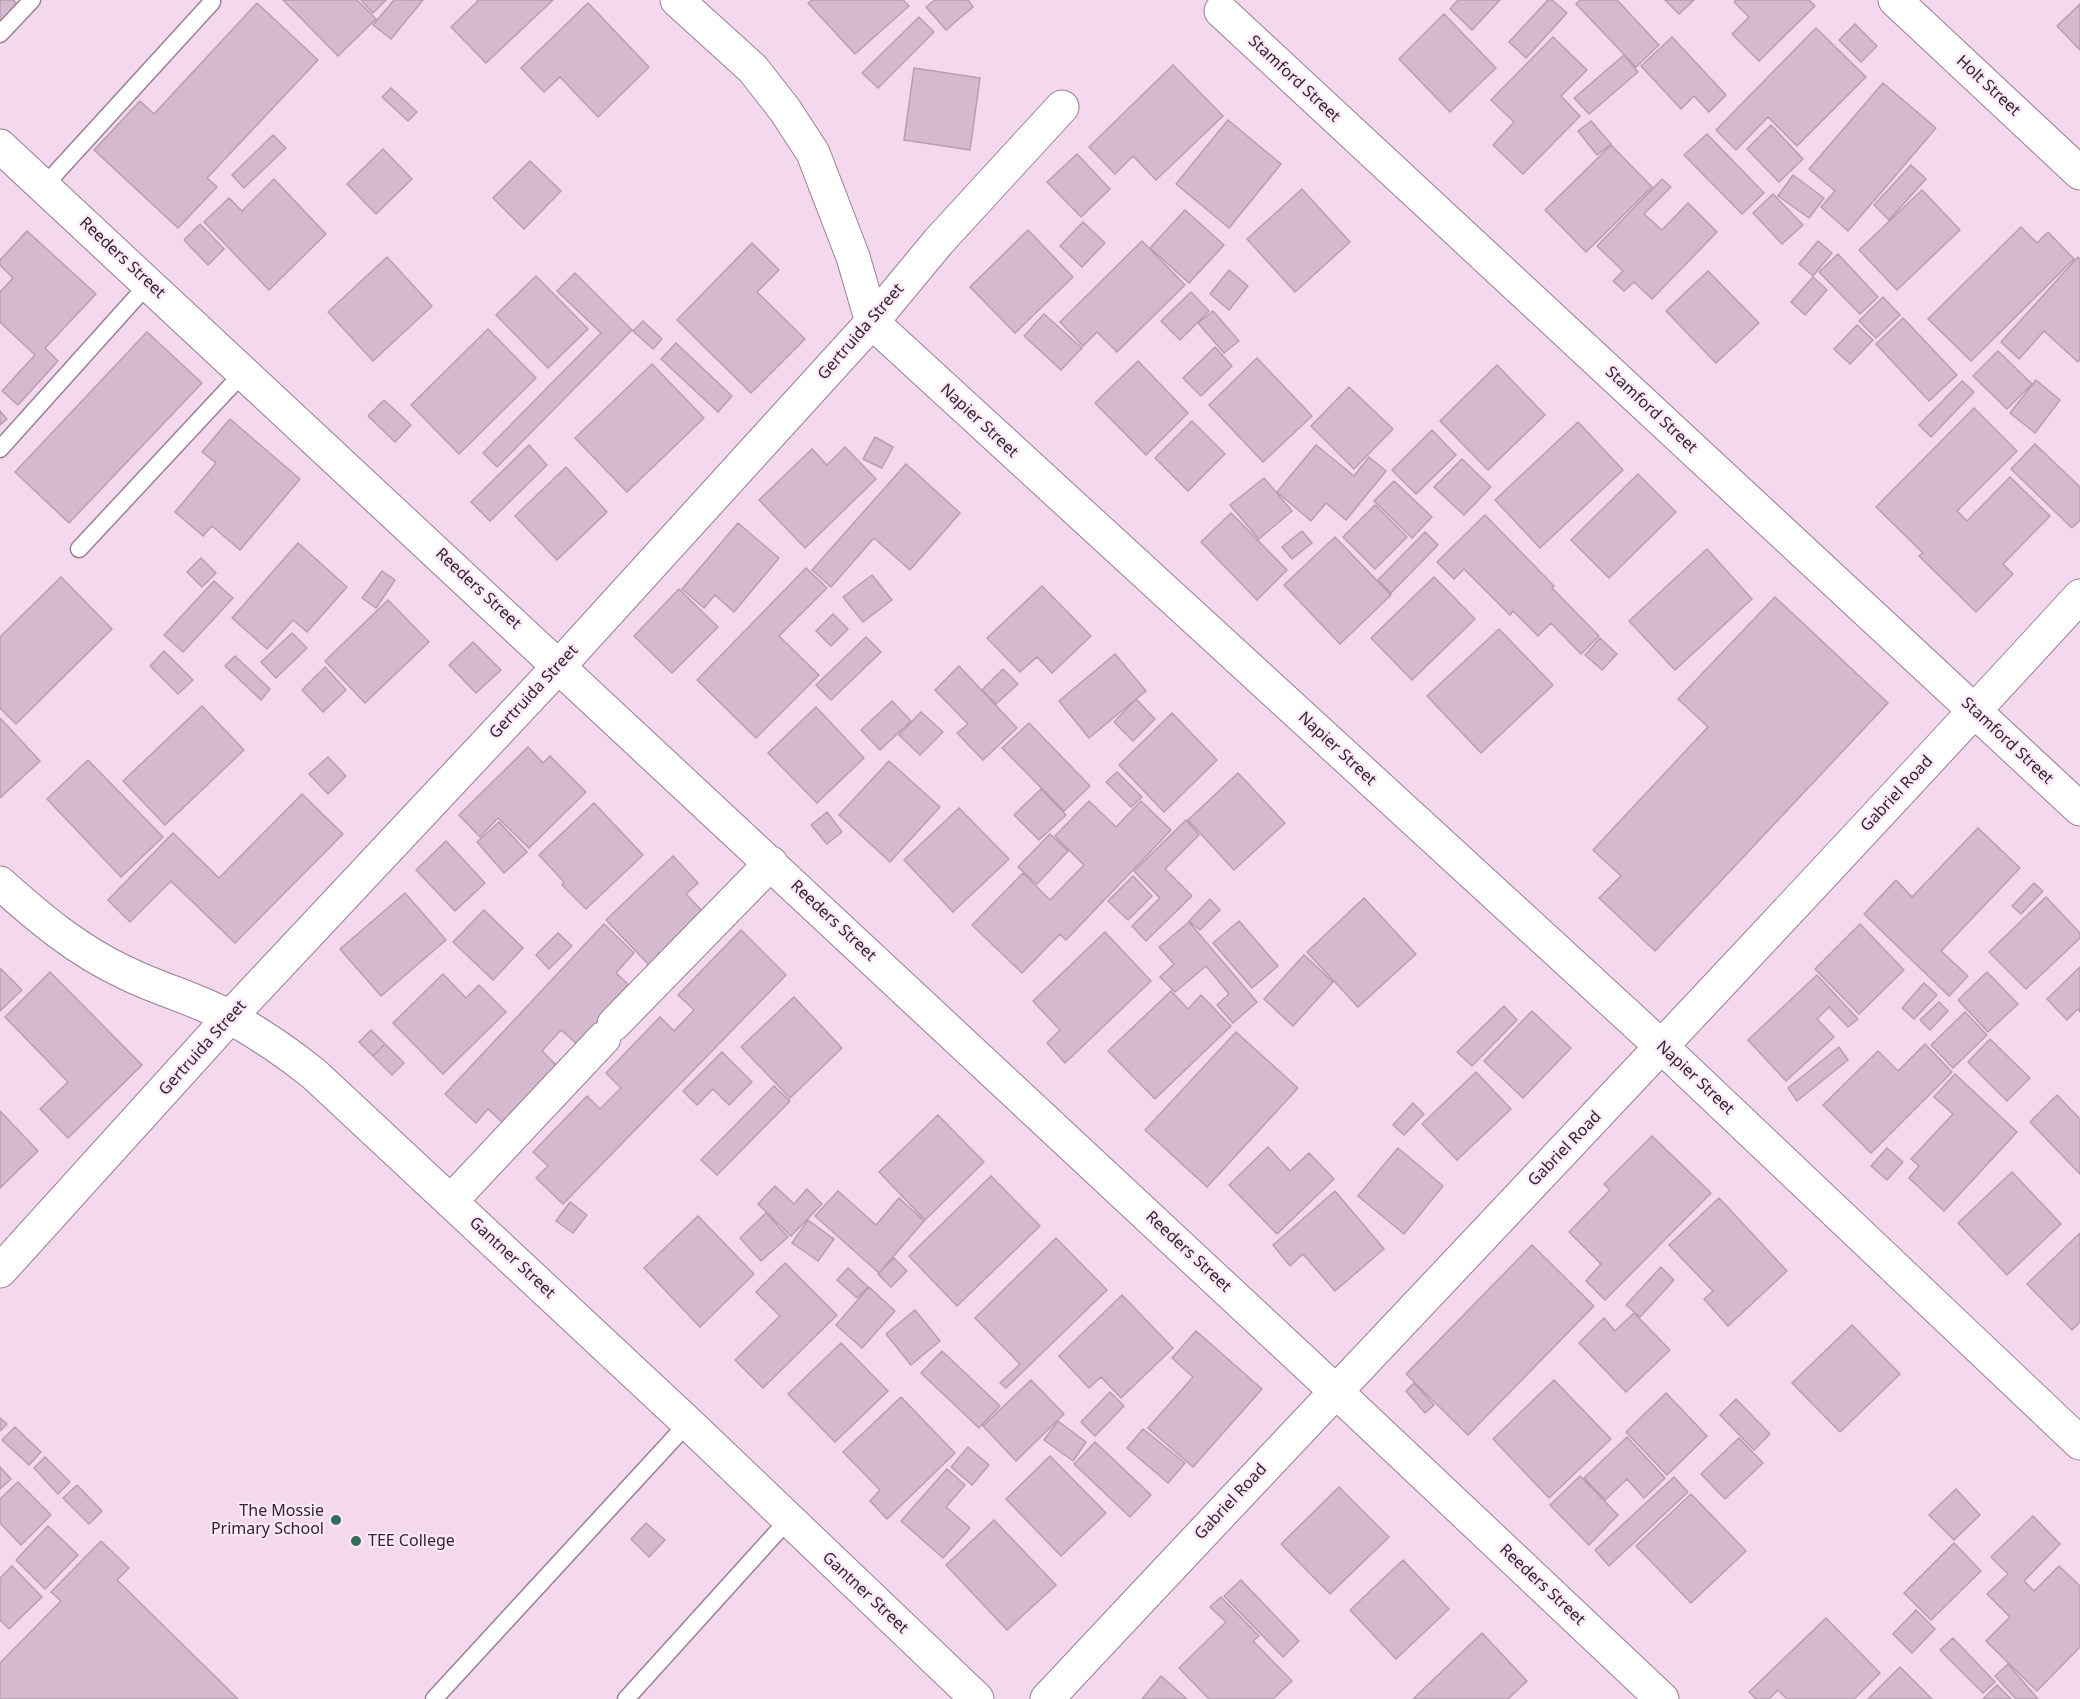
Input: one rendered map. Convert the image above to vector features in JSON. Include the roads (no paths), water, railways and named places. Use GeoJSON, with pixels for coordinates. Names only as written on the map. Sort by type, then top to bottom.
{"type":"FeatureCollection","features":[{"type":"Feature","properties":{"kind":"street"},"geometry":{"type":"LineString","coordinates":[[677,0],[753,69],[785,110],[813,153],[842,224],[872,322]]}},
{"type":"Feature","properties":{"kind":"street","name":"Holt Street"},"geometry":{"type":"LineString","coordinates":[[1895,0],[2080,173]]}},
{"type":"Feature","properties":{"kind":"street","name":"Stamford Street"},"geometry":{"type":"LineString","coordinates":[[1221,11],[2080,809]]}},
{"type":"Feature","properties":{"kind":"street","name":"Gertruida Street"},"geometry":{"type":"LineString","coordinates":[[0,1271],[230,1017],[560,665],[872,322],[939,241],[1062,107]]}},
{"type":"Feature","properties":{"kind":"street","name":"Reeders Street"},"geometry":{"type":"LineString","coordinates":[[0,146],[1336,1390],[1662,1699]]}},
{"type":"Feature","properties":{"kind":"street","name":"Napier Street"},"geometry":{"type":"LineString","coordinates":[[872,322],[1662,1047],[2080,1443]]}},
{"type":"Feature","properties":{"kind":"street","name":"Gabriel Road"},"geometry":{"type":"LineString","coordinates":[[1047,1699],[1662,1047],[2080,596]]}},
{"type":"Feature","properties":{"kind":"street"},"geometry":{"type":"LineString","coordinates":[[451,1201],[609,1031],[771,863]]}},
{"type":"Feature","properties":{"kind":"street","name":"Gantner Street"},"geometry":{"type":"LineString","coordinates":[[0,883],[46,924],[84,950],[124,973],[230,1017],[294,1058],[314,1074],[688,1423],[977,1699]]}},
{"type":"Feature","properties":{"kind":"lane"},"geometry":{"type":"LineString","coordinates":[[0,34],[32,0]]}},
{"type":"Feature","properties":{"kind":"lane"},"geometry":{"type":"LineString","coordinates":[[44,186],[212,2]]}},
{"type":"Feature","properties":{"kind":"lane"},"geometry":{"type":"LineString","coordinates":[[0,449],[149,283]]}},
{"type":"Feature","properties":{"kind":"lane"},"geometry":{"type":"LineString","coordinates":[[79,549],[243,373]]}},
{"type":"Feature","properties":{"kind":"lane"},"geometry":{"type":"LineString","coordinates":[[434,1699],[688,1423]]}},
{"type":"Feature","properties":{"kind":"lane"},"geometry":{"type":"LineString","coordinates":[[626,1699],[788,1520]]}},
{"type":"Feature","properties":{"kind":"place","name":"The Mossie Primary School"},"geometry":{"type":"Point","coordinates":[336,1520]}},
{"type":"Feature","properties":{"kind":"place","name":"TEE College"},"geometry":{"type":"Point","coordinates":[356,1541]}}]}
